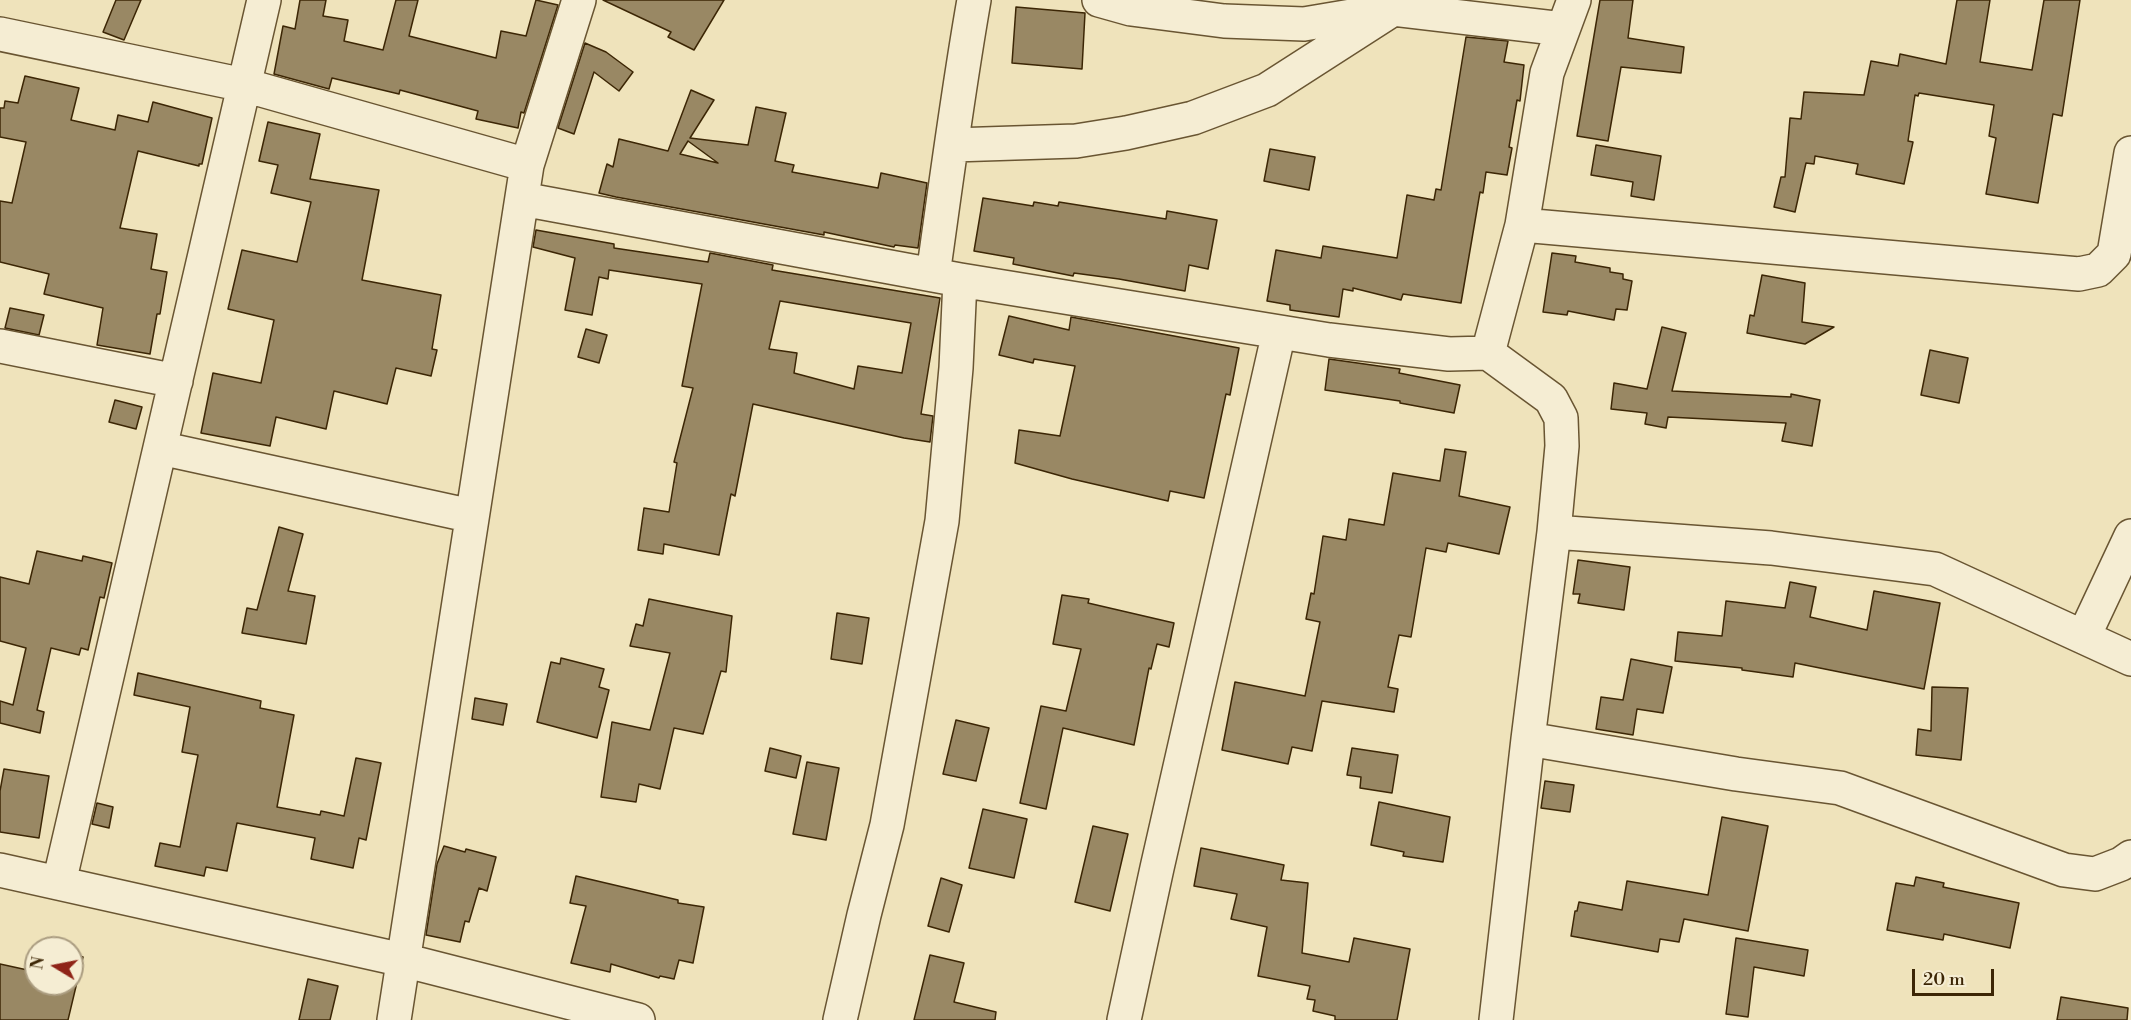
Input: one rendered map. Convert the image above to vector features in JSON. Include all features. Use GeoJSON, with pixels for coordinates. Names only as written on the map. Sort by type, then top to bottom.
{"type":"FeatureCollection","features":[{"type":"Feature","properties":{"kind":"street"},"geometry":{"type":"LineString","coordinates":[[59,883],[264,0]]}},
{"type":"Feature","properties":{"kind":"street"},"geometry":{"type":"LineString","coordinates":[[394,1020],[527,165],[579,0]]}},
{"type":"Feature","properties":{"kind":"street"},"geometry":{"type":"LineString","coordinates":[[840,1020],[887,825],[942,520],[956,368],[947,278],[953,145],[960,81],[974,0]]}},
{"type":"Feature","properties":{"kind":"street"},"geometry":{"type":"LineString","coordinates":[[1099,0],[1131,9],[1212,20],[1304,24],[1389,4],[1569,15],[1547,73],[1522,225],[1488,353]]}},
{"type":"Feature","properties":{"kind":"street"},"geometry":{"type":"LineString","coordinates":[[953,145],[1076,141],[1193,118],[1267,90],[1389,4]]}},
{"type":"Feature","properties":{"kind":"street"},"geometry":{"type":"LineString","coordinates":[[0,33],[244,86],[527,165]]}},
{"type":"Feature","properties":{"kind":"street"},"geometry":{"type":"LineString","coordinates":[[1522,225],[2079,274],[2098,270],[2114,254],[2131,153]]}},
{"type":"Feature","properties":{"kind":"street"},"geometry":{"type":"LineString","coordinates":[[522,199],[947,278],[1329,340],[1449,354],[1488,353],[1551,399],[1561,418],[1562,446],[1554,532],[1496,1020]]}},
{"type":"Feature","properties":{"kind":"street"},"geometry":{"type":"LineString","coordinates":[[1124,1020],[1279,332]]}},
{"type":"Feature","properties":{"kind":"street"},"geometry":{"type":"LineString","coordinates":[[0,346],[176,381]]}},
{"type":"Feature","properties":{"kind":"street"},"geometry":{"type":"LineString","coordinates":[[160,448],[472,516]]}},
{"type":"Feature","properties":{"kind":"street"},"geometry":{"type":"LineString","coordinates":[[1554,532],[1772,548],[1935,569],[2131,659]]}},
{"type":"Feature","properties":{"kind":"street"},"geometry":{"type":"LineString","coordinates":[[2084,636],[2131,536]]}},
{"type":"Feature","properties":{"kind":"street"},"geometry":{"type":"LineString","coordinates":[[1528,739],[1736,774],[1840,788],[2064,870],[2095,874],[2121,864],[2131,857]]}},
{"type":"Feature","properties":{"kind":"street"},"geometry":{"type":"LineString","coordinates":[[0,870],[403,960],[638,1020]]}},
{"type":"Feature","properties":{"kind":"building"},"geometry":{"type":"Polygon","coordinates":[[[116,0],[141,0],[124,40],[103,32],[116,0]]]}},
{"type":"Feature","properties":{"kind":"building"},"geometry":{"type":"Polygon","coordinates":[[[300,0],[326,0],[323,16],[348,20],[344,41],[383,50],[396,0],[418,0],[409,36],[496,58],[501,31],[526,36],[536,0],[558,5],[524,113],[521,112],[518,128],[476,119],[478,111],[400,90],[399,94],[332,78],[329,89],[274,74],[283,26],[295,29],[300,0]]]}},
{"type":"Feature","properties":{"kind":"building"},"geometry":{"type":"Polygon","coordinates":[[[603,0],[724,0],[694,50],[668,37],[671,32],[603,0]]]}},
{"type":"Feature","properties":{"kind":"building"},"geometry":{"type":"Polygon","coordinates":[[[1600,0],[1633,0],[1628,38],[1684,47],[1681,73],[1621,67],[1608,141],[1577,136],[1600,0]]]}},
{"type":"Feature","properties":{"kind":"building"},"geometry":{"type":"Polygon","coordinates":[[[1957,0],[1990,0],[1980,62],[2032,70],[2044,0],[2080,0],[2062,116],[2053,114],[2038,203],[1986,194],[1996,138],[1989,136],[1994,105],[1919,93],[1918,96],[1915,95],[1908,141],[1913,142],[1904,184],[1856,174],[1858,164],[1815,156],[1814,164],[1806,163],[1795,212],[1774,207],[1781,177],[1785,177],[1790,118],[1801,119],[1804,92],[1864,95],[1871,61],[1898,66],[1900,54],[1946,64],[1957,0]]]}},
{"type":"Feature","properties":{"kind":"building"},"geometry":{"type":"Polygon","coordinates":[[[1016,7],[1085,13],[1082,69],[1012,63],[1016,7]]]}},
{"type":"Feature","properties":{"kind":"building"},"geometry":{"type":"Polygon","coordinates":[[[1466,37],[1508,41],[1504,62],[1524,65],[1520,101],[1517,100],[1509,147],[1512,148],[1507,175],[1486,172],[1483,193],[1480,192],[1461,303],[1403,294],[1401,300],[1353,288],[1353,291],[1343,289],[1339,317],[1290,310],[1290,305],[1267,301],[1276,250],[1321,258],[1323,246],[1397,258],[1407,195],[1434,200],[1436,189],[1441,190],[1466,37]]]}},
{"type":"Feature","properties":{"kind":"building"},"geometry":{"type":"Polygon","coordinates":[[[585,43],[606,52],[633,72],[619,91],[594,72],[574,134],[558,128],[585,43]]]}},
{"type":"Feature","properties":{"kind":"building"},"geometry":{"type":"Polygon","coordinates":[[[25,76],[79,88],[71,120],[115,130],[118,115],[148,122],[153,102],[212,118],[202,164],[199,166],[138,151],[120,228],[157,234],[151,269],[167,272],[150,354],[97,345],[103,308],[44,294],[49,274],[0,262],[0,201],[12,203],[26,142],[0,137],[0,108],[4,108],[5,101],[18,103],[25,76]]]}},
{"type":"Feature","properties":{"kind":"building"},"geometry":{"type":"Polygon","coordinates":[[[691,90],[714,100],[690,138],[748,145],[756,107],[786,113],[775,161],[794,165],[792,172],[878,188],[881,173],[927,183],[918,248],[895,245],[894,247],[824,232],[824,235],[599,193],[607,164],[613,167],[619,139],[668,151],[691,90]],[[688,141],[680,154],[718,163],[688,141]]]}},
{"type":"Feature","properties":{"kind":"building"},"geometry":{"type":"Polygon","coordinates":[[[268,122],[320,134],[310,179],[379,190],[362,280],[441,295],[432,349],[437,350],[431,376],[396,368],[387,404],[334,391],[326,429],[276,417],[270,446],[201,433],[213,373],[261,383],[274,320],[228,309],[242,250],[297,262],[311,202],[271,193],[278,165],[259,161],[268,122]]]}},
{"type":"Feature","properties":{"kind":"building"},"geometry":{"type":"Polygon","coordinates":[[[1596,145],[1661,156],[1654,200],[1631,196],[1633,182],[1591,175],[1596,145]]]}},
{"type":"Feature","properties":{"kind":"building"},"geometry":{"type":"Polygon","coordinates":[[[1270,149],[1315,157],[1309,190],[1264,181],[1270,149]]]}},
{"type":"Feature","properties":{"kind":"building"},"geometry":{"type":"Polygon","coordinates":[[[983,198],[1033,206],[1034,202],[1058,206],[1059,202],[1166,219],[1167,211],[1217,220],[1208,269],[1189,265],[1185,291],[1119,279],[1074,273],[1073,276],[1013,264],[1014,258],[974,251],[983,198]]]}},
{"type":"Feature","properties":{"kind":"building"},"geometry":{"type":"Polygon","coordinates":[[[536,230],[614,244],[614,248],[708,262],[710,253],[773,265],[772,270],[940,298],[921,414],[933,416],[930,442],[753,404],[735,496],[731,494],[719,555],[664,544],[663,554],[638,550],[644,508],[669,512],[677,463],[674,462],[693,388],[682,386],[702,284],[609,270],[608,279],[599,277],[592,315],[565,310],[575,258],[533,247],[536,230]],[[780,301],[769,349],[797,353],[794,373],[854,389],[858,366],[902,373],[911,323],[780,301]]]}},
{"type":"Feature","properties":{"kind":"building"},"geometry":{"type":"Polygon","coordinates":[[[1552,253],[1576,256],[1575,262],[1610,268],[1610,272],[1623,274],[1623,279],[1632,281],[1627,310],[1616,309],[1614,320],[1568,311],[1567,315],[1543,312],[1552,253]]]}},
{"type":"Feature","properties":{"kind":"building"},"geometry":{"type":"Polygon","coordinates":[[[1762,275],[1805,283],[1802,322],[1834,327],[1805,344],[1747,333],[1750,315],[1754,316],[1762,275]]]}},
{"type":"Feature","properties":{"kind":"building"},"geometry":{"type":"Polygon","coordinates":[[[10,308],[44,315],[39,335],[5,328],[10,308]]]}},
{"type":"Feature","properties":{"kind":"building"},"geometry":{"type":"Polygon","coordinates":[[[1009,316],[1069,330],[1071,317],[1239,348],[1230,395],[1226,394],[1204,498],[1170,491],[1168,501],[1015,463],[1019,430],[1060,436],[1075,366],[1034,359],[1033,363],[999,355],[1009,316]]]}},
{"type":"Feature","properties":{"kind":"building"},"geometry":{"type":"Polygon","coordinates":[[[1662,327],[1686,333],[1672,391],[1791,397],[1791,394],[1820,400],[1812,446],[1782,441],[1786,423],[1668,417],[1666,428],[1645,424],[1647,413],[1611,409],[1614,383],[1647,389],[1662,327]]]}},
{"type":"Feature","properties":{"kind":"building"},"geometry":{"type":"Polygon","coordinates":[[[586,329],[607,335],[599,363],[578,357],[586,329]]]}},
{"type":"Feature","properties":{"kind":"building"},"geometry":{"type":"Polygon","coordinates":[[[1930,350],[1968,358],[1959,403],[1921,395],[1930,350]]]}},
{"type":"Feature","properties":{"kind":"building"},"geometry":{"type":"Polygon","coordinates":[[[1329,359],[1400,369],[1399,373],[1460,385],[1454,413],[1400,403],[1400,401],[1325,390],[1329,359]]]}},
{"type":"Feature","properties":{"kind":"building"},"geometry":{"type":"Polygon","coordinates":[[[115,400],[142,407],[136,429],[109,422],[115,400]]]}},
{"type":"Feature","properties":{"kind":"building"},"geometry":{"type":"Polygon","coordinates":[[[1445,449],[1466,452],[1459,496],[1510,507],[1499,554],[1448,543],[1446,552],[1426,548],[1411,637],[1399,635],[1388,687],[1398,689],[1394,712],[1322,701],[1312,751],[1292,747],[1288,764],[1222,750],[1235,682],[1305,696],[1320,622],[1306,619],[1311,593],[1314,594],[1323,536],[1346,540],[1349,519],[1384,525],[1393,473],[1440,481],[1445,449]]]}},
{"type":"Feature","properties":{"kind":"building"},"geometry":{"type":"Polygon","coordinates":[[[279,527],[303,534],[288,591],[315,596],[306,644],[242,633],[247,608],[257,610],[279,527]]]}},
{"type":"Feature","properties":{"kind":"building"},"geometry":{"type":"Polygon","coordinates":[[[37,551],[82,561],[83,556],[112,563],[104,598],[100,597],[88,650],[81,648],[79,655],[51,648],[37,710],[44,712],[40,733],[0,723],[0,701],[13,705],[26,648],[0,641],[0,577],[29,584],[37,551]]]}},
{"type":"Feature","properties":{"kind":"building"},"geometry":{"type":"Polygon","coordinates":[[[1578,560],[1630,567],[1624,610],[1578,603],[1580,594],[1573,594],[1578,560]]]}},
{"type":"Feature","properties":{"kind":"building"},"geometry":{"type":"Polygon","coordinates":[[[1790,582],[1816,587],[1810,617],[1867,630],[1874,591],[1940,603],[1924,689],[1795,663],[1793,677],[1742,670],[1742,668],[1675,661],[1678,632],[1722,636],[1726,601],[1785,608],[1790,582]]]}},
{"type":"Feature","properties":{"kind":"building"},"geometry":{"type":"Polygon","coordinates":[[[1062,595],[1089,599],[1088,603],[1174,623],[1169,647],[1157,644],[1151,669],[1149,668],[1134,745],[1063,728],[1046,809],[1020,803],[1041,706],[1066,711],[1081,649],[1053,644],[1062,595]]]}},
{"type":"Feature","properties":{"kind":"building"},"geometry":{"type":"Polygon","coordinates":[[[649,599],[732,616],[726,672],[721,671],[703,734],[674,728],[660,789],[639,784],[636,802],[601,797],[612,722],[650,730],[670,653],[630,646],[636,624],[643,626],[649,599]]]}},
{"type":"Feature","properties":{"kind":"building"},"geometry":{"type":"Polygon","coordinates":[[[837,613],[869,618],[862,664],[831,659],[837,613]]]}},
{"type":"Feature","properties":{"kind":"building"},"geometry":{"type":"Polygon","coordinates":[[[561,658],[604,669],[599,687],[609,690],[597,738],[537,722],[551,662],[560,664],[561,658]]]}},
{"type":"Feature","properties":{"kind":"building"},"geometry":{"type":"Polygon","coordinates":[[[1631,659],[1672,667],[1663,713],[1637,709],[1633,735],[1596,729],[1601,697],[1623,700],[1631,659]]]}},
{"type":"Feature","properties":{"kind":"building"},"geometry":{"type":"Polygon","coordinates":[[[138,673],[261,701],[260,708],[294,715],[277,807],[320,815],[321,811],[344,816],[356,758],[381,763],[366,840],[359,838],[353,868],[311,859],[315,838],[237,823],[227,871],[206,867],[204,876],[155,866],[160,843],[180,847],[198,755],[182,752],[190,707],[134,695],[138,673]]]}},
{"type":"Feature","properties":{"kind":"building"},"geometry":{"type":"Polygon","coordinates":[[[1932,687],[1968,688],[1961,760],[1916,755],[1918,729],[1931,731],[1932,687]]]}},
{"type":"Feature","properties":{"kind":"building"},"geometry":{"type":"Polygon","coordinates":[[[475,698],[507,704],[503,725],[472,719],[475,698]]]}},
{"type":"Feature","properties":{"kind":"building"},"geometry":{"type":"Polygon","coordinates":[[[956,720],[989,728],[976,781],[943,774],[956,720]]]}},
{"type":"Feature","properties":{"kind":"building"},"geometry":{"type":"Polygon","coordinates":[[[770,748],[801,756],[796,778],[765,771],[770,748]]]}},
{"type":"Feature","properties":{"kind":"building"},"geometry":{"type":"Polygon","coordinates":[[[1352,748],[1398,755],[1392,793],[1360,788],[1361,777],[1347,775],[1352,748]]]}},
{"type":"Feature","properties":{"kind":"building"},"geometry":{"type":"Polygon","coordinates":[[[807,762],[839,768],[826,840],[793,834],[807,762]]]}},
{"type":"Feature","properties":{"kind":"building"},"geometry":{"type":"Polygon","coordinates":[[[4,769],[49,776],[39,838],[0,832],[0,791],[4,769]]]}},
{"type":"Feature","properties":{"kind":"building"},"geometry":{"type":"Polygon","coordinates":[[[1545,781],[1574,785],[1570,812],[1541,808],[1545,781]]]}},
{"type":"Feature","properties":{"kind":"building"},"geometry":{"type":"Polygon","coordinates":[[[1379,802],[1450,817],[1443,862],[1403,856],[1404,852],[1371,845],[1379,802]]]}},
{"type":"Feature","properties":{"kind":"building"},"geometry":{"type":"Polygon","coordinates":[[[97,803],[113,807],[109,828],[92,824],[97,803]]]}},
{"type":"Feature","properties":{"kind":"building"},"geometry":{"type":"Polygon","coordinates":[[[983,809],[1027,819],[1014,878],[969,868],[983,809]]]}},
{"type":"Feature","properties":{"kind":"building"},"geometry":{"type":"Polygon","coordinates":[[[1722,817],[1768,826],[1748,931],[1684,919],[1679,942],[1660,939],[1658,952],[1571,936],[1575,911],[1577,911],[1579,902],[1622,910],[1627,881],[1708,895],[1722,817]]]}},
{"type":"Feature","properties":{"kind":"building"},"geometry":{"type":"Polygon","coordinates":[[[1093,826],[1128,834],[1110,911],[1075,902],[1093,826]]]}},
{"type":"Feature","properties":{"kind":"building"},"geometry":{"type":"Polygon","coordinates":[[[444,846],[496,857],[487,891],[479,888],[469,922],[465,921],[460,942],[426,935],[437,864],[444,846]]]}},
{"type":"Feature","properties":{"kind":"building"},"geometry":{"type":"Polygon","coordinates":[[[1201,848],[1284,865],[1281,880],[1308,883],[1302,953],[1349,962],[1354,938],[1410,949],[1397,1020],[1335,1020],[1335,1016],[1313,1011],[1315,1000],[1307,999],[1310,986],[1258,976],[1267,927],[1231,919],[1237,894],[1194,886],[1201,848]]]}},
{"type":"Feature","properties":{"kind":"building"},"geometry":{"type":"Polygon","coordinates":[[[576,876],[678,900],[678,903],[704,907],[693,963],[679,960],[674,979],[660,976],[659,978],[611,964],[610,972],[571,963],[586,906],[570,903],[576,876]]]}},
{"type":"Feature","properties":{"kind":"building"},"geometry":{"type":"Polygon","coordinates":[[[1916,877],[1944,883],[1943,887],[2019,903],[2010,948],[1944,934],[1943,940],[1887,930],[1896,883],[1914,886],[1916,877]]]}},
{"type":"Feature","properties":{"kind":"building"},"geometry":{"type":"Polygon","coordinates":[[[941,878],[962,885],[949,932],[928,926],[941,878]]]}},
{"type":"Feature","properties":{"kind":"building"},"geometry":{"type":"Polygon","coordinates":[[[1736,938],[1808,950],[1804,976],[1754,967],[1748,1017],[1726,1014],[1736,938]]]}},
{"type":"Feature","properties":{"kind":"building"},"geometry":{"type":"Polygon","coordinates":[[[930,955],[964,963],[954,1002],[996,1012],[995,1020],[914,1020],[930,955]]]}},
{"type":"Feature","properties":{"kind":"building"},"geometry":{"type":"Polygon","coordinates":[[[0,964],[24,969],[24,996],[74,996],[68,1020],[0,1020],[0,964]]]}},
{"type":"Feature","properties":{"kind":"building"},"geometry":{"type":"Polygon","coordinates":[[[308,979],[338,986],[330,1020],[299,1020],[308,979]]]}},
{"type":"Feature","properties":{"kind":"building"},"geometry":{"type":"Polygon","coordinates":[[[2061,997],[2128,1008],[2127,1020],[2057,1020],[2061,997]]]}}]}
